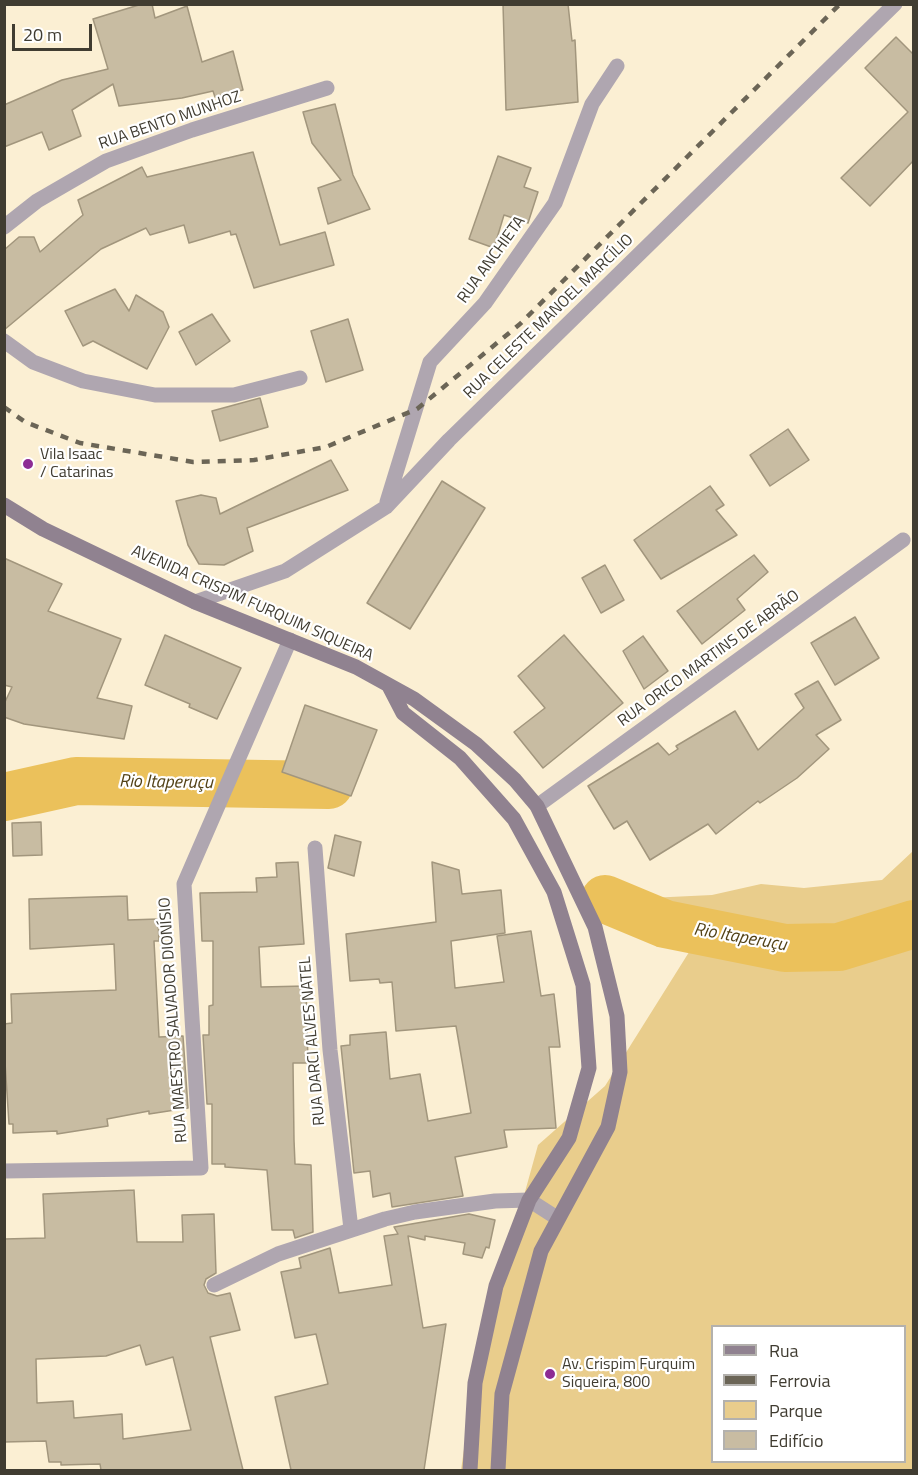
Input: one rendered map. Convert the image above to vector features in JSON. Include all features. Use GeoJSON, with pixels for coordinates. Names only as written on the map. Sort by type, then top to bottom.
{"type":"FeatureCollection","features":[{"type":"Feature","properties":{"kind":"main road","name":"AVENIDA CRISPIM FURQUIM SIQUEIRA"},"geometry":{"type":"LineString","coordinates":[[5,505],[43,529],[195,602],[356,668],[414,699],[476,744],[515,780],[537,806],[595,927],[617,1016],[620,1072],[608,1127],[557,1218],[542,1251],[502,1394],[498,1470]]}},
{"type":"Feature","properties":{"kind":"main road"},"geometry":{"type":"LineString","coordinates":[[389,686],[403,713],[460,758],[514,819],[554,892],[583,985],[589,1068],[569,1138],[529,1200],[496,1286],[475,1383],[470,1470]]}},
{"type":"Feature","properties":{"kind":"street","name":"RUA CELESTE MANOEL MARCÍLIO"},"geometry":{"type":"LineString","coordinates":[[195,602],[285,571],[386,507],[449,440],[895,4]]}},
{"type":"Feature","properties":{"kind":"street","name":"RUA ANCHIETA"},"geometry":{"type":"LineString","coordinates":[[386,507],[430,362],[485,303],[555,203],[592,104],[617,66]]}},
{"type":"Feature","properties":{"kind":"street","name":"RUA BENTO MUNHOZ"},"geometry":{"type":"LineString","coordinates":[[4,227],[37,201],[106,161],[192,130],[327,88]]}},
{"type":"Feature","properties":{"kind":"street"},"geometry":{"type":"LineString","coordinates":[[4,341],[33,362],[83,381],[154,395],[234,395],[300,378]]}},
{"type":"Feature","properties":{"kind":"street","name":"RUA ORICO MARTINS DE ABRÃO"},"geometry":{"type":"LineString","coordinates":[[537,806],[903,540]]}},
{"type":"Feature","properties":{"kind":"street","name":"RUA MAESTRO SALVADOR DIONÍSIO"},"geometry":{"type":"LineString","coordinates":[[4,1171],[201,1168],[184,884],[290,640]]}},
{"type":"Feature","properties":{"kind":"street","name":"RUA DARCI ALVES NATEL"},"geometry":{"type":"LineString","coordinates":[[315,848],[330,1050],[351,1229]]}},
{"type":"Feature","properties":{"kind":"street"},"geometry":{"type":"LineString","coordinates":[[214,1285],[278,1254],[351,1229],[415,1212],[495,1201],[529,1200],[557,1218]]}},
{"type":"Feature","properties":{"kind":"green space"},"geometry":{"type":"Polygon","coordinates":[[[913,851],[913,1470],[461,1470],[475,1372],[538,1145],[605,1086],[696,941],[657,947],[607,900],[712,895],[761,884],[804,888],[882,880],[913,851]]]}},
{"type":"Feature","properties":{"kind":"building"},"geometry":{"type":"Polygon","coordinates":[[[142,4],[152,4],[155,18],[187,6],[202,62],[233,51],[243,90],[215,97],[213,91],[182,98],[119,106],[113,84],[72,110],[81,136],[49,150],[42,132],[4,147],[4,105],[62,80],[108,69],[93,19],[142,4]]]}},
{"type":"Feature","properties":{"kind":"building"},"geometry":{"type":"Polygon","coordinates":[[[503,4],[568,4],[572,41],[575,40],[578,102],[506,110],[503,4]]]}},
{"type":"Feature","properties":{"kind":"building"},"geometry":{"type":"Polygon","coordinates":[[[896,37],[914,55],[914,160],[870,206],[841,178],[908,112],[865,68],[896,37]]]}},
{"type":"Feature","properties":{"kind":"building"},"geometry":{"type":"Polygon","coordinates":[[[335,104],[353,175],[370,209],[328,224],[318,188],[341,180],[312,143],[303,112],[335,104]]]}},
{"type":"Feature","properties":{"kind":"building"},"geometry":{"type":"Polygon","coordinates":[[[253,152],[280,245],[325,232],[334,265],[254,288],[236,234],[231,235],[230,231],[189,243],[184,225],[150,235],[146,228],[101,249],[4,330],[4,250],[19,237],[34,237],[40,252],[83,215],[78,200],[142,167],[147,177],[253,152]]]}},
{"type":"Feature","properties":{"kind":"building"},"geometry":{"type":"Polygon","coordinates":[[[498,156],[531,168],[524,187],[538,192],[528,223],[504,215],[494,248],[469,239],[498,156]]]}},
{"type":"Feature","properties":{"kind":"building"},"geometry":{"type":"Polygon","coordinates":[[[115,289],[129,311],[136,295],[163,312],[169,327],[147,369],[93,341],[83,346],[65,311],[115,289]]]}},
{"type":"Feature","properties":{"kind":"building"},"geometry":{"type":"Polygon","coordinates":[[[212,314],[230,341],[196,365],[179,332],[212,314]]]}},
{"type":"Feature","properties":{"kind":"building"},"geometry":{"type":"Polygon","coordinates":[[[348,319],[363,370],[326,382],[311,331],[348,319]]]}},
{"type":"Feature","properties":{"kind":"building"},"geometry":{"type":"Polygon","coordinates":[[[260,398],[268,427],[220,441],[212,411],[260,398]]]}},
{"type":"Feature","properties":{"kind":"building"},"geometry":{"type":"Polygon","coordinates":[[[788,429],[809,460],[770,486],[750,455],[788,429]]]}},
{"type":"Feature","properties":{"kind":"building"},"geometry":{"type":"Polygon","coordinates":[[[331,460],[348,490],[247,528],[253,551],[224,565],[199,564],[188,545],[176,501],[201,495],[216,498],[220,514],[331,460]]]}},
{"type":"Feature","properties":{"kind":"building"},"geometry":{"type":"Polygon","coordinates":[[[442,481],[485,508],[410,629],[367,603],[442,481]]]}},
{"type":"Feature","properties":{"kind":"building"},"geometry":{"type":"Polygon","coordinates":[[[710,486],[724,505],[716,510],[737,535],[661,579],[634,540],[710,486]]]}},
{"type":"Feature","properties":{"kind":"building"},"geometry":{"type":"Polygon","coordinates":[[[754,555],[768,572],[737,599],[745,610],[702,644],[677,611],[754,555]]]}},
{"type":"Feature","properties":{"kind":"building"},"geometry":{"type":"Polygon","coordinates":[[[4,558],[62,584],[48,611],[121,639],[97,698],[132,706],[124,739],[24,724],[4,717],[4,704],[12,687],[4,685],[4,558]]]}},
{"type":"Feature","properties":{"kind":"building"},"geometry":{"type":"Polygon","coordinates":[[[605,565],[624,600],[601,613],[582,578],[605,565]]]}},
{"type":"Feature","properties":{"kind":"building"},"geometry":{"type":"Polygon","coordinates":[[[855,617],[879,658],[835,685],[811,643],[855,617]]]}},
{"type":"Feature","properties":{"kind":"building"},"geometry":{"type":"Polygon","coordinates":[[[165,635],[241,668],[217,719],[189,707],[190,704],[145,685],[165,635]]]}},
{"type":"Feature","properties":{"kind":"building"},"geometry":{"type":"Polygon","coordinates":[[[564,635],[623,703],[543,768],[514,732],[545,708],[518,676],[564,635]]]}},
{"type":"Feature","properties":{"kind":"building"},"geometry":{"type":"Polygon","coordinates":[[[643,636],[668,671],[644,689],[623,651],[643,636]]]}},
{"type":"Feature","properties":{"kind":"building"},"geometry":{"type":"Polygon","coordinates":[[[818,681],[841,720],[816,735],[829,749],[797,778],[760,803],[758,801],[716,834],[708,824],[650,860],[627,821],[614,829],[588,786],[658,743],[669,755],[678,749],[676,746],[735,711],[758,750],[804,708],[795,694],[818,681]]]}},
{"type":"Feature","properties":{"kind":"building"},"geometry":{"type":"Polygon","coordinates":[[[305,705],[377,730],[351,796],[282,772],[305,705]]]}},
{"type":"Feature","properties":{"kind":"building"},"geometry":{"type":"Polygon","coordinates":[[[41,822],[42,855],[13,856],[12,823],[41,822]]]}},
{"type":"Feature","properties":{"kind":"building"},"geometry":{"type":"Polygon","coordinates":[[[335,835],[361,842],[354,876],[328,868],[335,835]]]}},
{"type":"Feature","properties":{"kind":"building"},"geometry":{"type":"Polygon","coordinates":[[[298,862],[304,944],[259,947],[261,987],[306,986],[308,1063],[293,1063],[294,1140],[295,1164],[311,1165],[313,1232],[295,1238],[293,1230],[272,1230],[267,1170],[212,1164],[212,1104],[207,1104],[203,1035],[209,1035],[209,1006],[213,1005],[213,941],[202,941],[200,893],[257,892],[256,878],[277,877],[276,863],[298,862]]]}},
{"type":"Feature","properties":{"kind":"building"},"geometry":{"type":"Polygon","coordinates":[[[432,862],[459,870],[462,894],[501,890],[505,933],[451,941],[455,988],[504,982],[497,936],[531,931],[541,996],[554,994],[560,1047],[549,1047],[556,1128],[504,1130],[507,1147],[455,1157],[463,1196],[392,1207],[390,1193],[373,1197],[370,1171],[354,1173],[341,1046],[350,1045],[350,1035],[386,1032],[390,1079],[420,1074],[428,1121],[471,1113],[456,1026],[396,1031],[392,982],[380,983],[379,979],[350,981],[346,934],[436,922],[432,862]]]}},
{"type":"Feature","properties":{"kind":"building"},"geometry":{"type":"Polygon","coordinates":[[[127,896],[128,920],[158,919],[159,941],[154,941],[159,1037],[183,1036],[188,1108],[149,1114],[149,1111],[107,1119],[108,1126],[57,1134],[57,1131],[13,1133],[13,1124],[9,1124],[4,1047],[4,1024],[12,1023],[11,994],[116,990],[114,944],[30,949],[29,899],[127,896]]]}},
{"type":"Feature","properties":{"kind":"building"},"geometry":{"type":"Polygon","coordinates":[[[134,1190],[137,1242],[183,1242],[182,1215],[214,1214],[216,1273],[206,1279],[204,1285],[208,1293],[217,1296],[230,1293],[240,1330],[210,1337],[243,1470],[101,1470],[100,1464],[61,1465],[61,1462],[49,1462],[46,1441],[4,1442],[4,1239],[45,1238],[43,1194],[134,1190]],[[140,1345],[106,1356],[36,1359],[37,1403],[73,1401],[74,1418],[122,1414],[123,1439],[191,1430],[173,1357],[146,1365],[140,1345]]]}},
{"type":"Feature","properties":{"kind":"building"},"geometry":{"type":"Polygon","coordinates":[[[469,1214],[495,1220],[489,1248],[486,1247],[482,1258],[463,1254],[465,1243],[425,1236],[425,1240],[408,1236],[423,1328],[446,1324],[424,1470],[291,1470],[275,1397],[328,1384],[316,1334],[295,1338],[281,1272],[301,1268],[299,1258],[330,1248],[339,1293],[392,1285],[384,1236],[398,1234],[394,1227],[469,1214]]]}},
{"type":"Feature","properties":{"kind":"waterway","name":"Rio Itaperuçu"},"geometry":{"type":"LineString","coordinates":[[4,797],[76,781],[329,785]]}},
{"type":"Feature","properties":{"kind":"waterway","name":"Rio Itaperuçu"},"geometry":{"type":"LineString","coordinates":[[605,899],[665,924],[785,948],[839,947],[914,924]]}},
{"type":"Feature","properties":{"kind":"railway"},"geometry":{"type":"LineString","coordinates":[[4,407],[25,422],[80,443],[193,462],[254,460],[326,447],[417,409],[520,324],[840,4]]}},
{"type":"Feature","properties":{"kind":"place","name":"Vila Isaac / Catarinas"},"geometry":{"type":"Point","coordinates":[28,464]}},
{"type":"Feature","properties":{"kind":"place","name":"Av. Crispim Furquim Siqueira, 800"},"geometry":{"type":"Point","coordinates":[550,1374]}}]}
